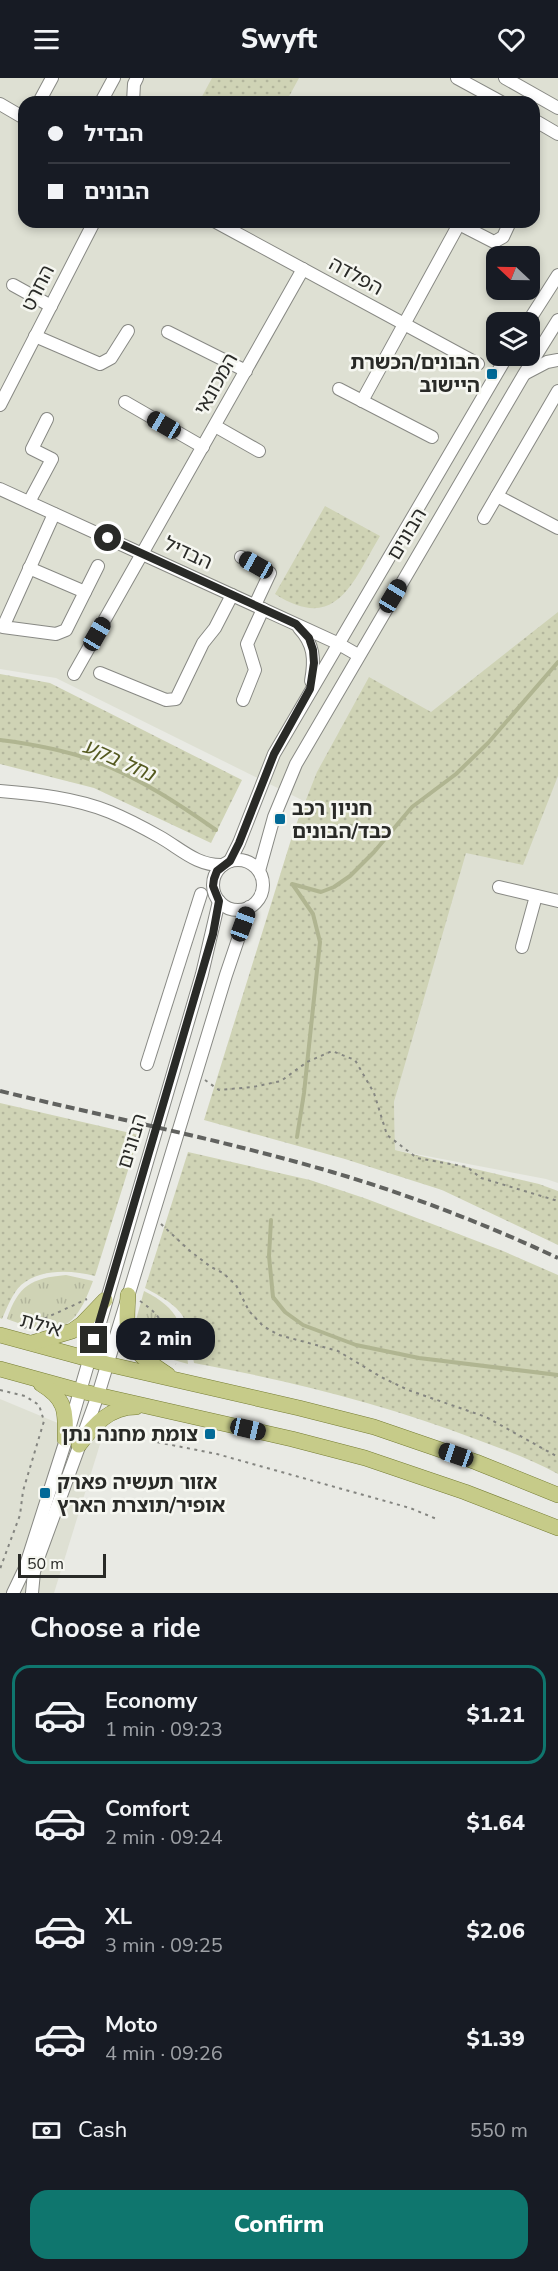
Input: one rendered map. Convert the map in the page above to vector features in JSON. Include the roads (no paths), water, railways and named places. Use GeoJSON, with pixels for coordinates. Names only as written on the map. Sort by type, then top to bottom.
{"type":"FeatureCollection","features":[{"type":"Feature","properties":{"kind":"main road"},"geometry":{"type":"LineString","coordinates":[[128,1295],[126,1327],[129,1339],[136,1351],[145,1359],[178,1381]]}},
{"type":"Feature","properties":{"kind":"main road"},"geometry":{"type":"LineString","coordinates":[[31,1343],[72,1331],[105,1300]]}},
{"type":"Feature","properties":{"kind":"main road","name":"אילת"},"geometry":{"type":"LineString","coordinates":[[2,1336],[106,1364],[374,1427],[476,1462],[558,1495]]}},
{"type":"Feature","properties":{"kind":"main road"},"geometry":{"type":"LineString","coordinates":[[0,1369],[80,1391],[365,1458],[465,1492],[558,1528]]}},
{"type":"Feature","properties":{"kind":"main road"},"geometry":{"type":"LineString","coordinates":[[30,1377],[53,1391],[63,1404],[72,1442],[108,1414],[125,1407],[148,1407]]}},
{"type":"Feature","properties":{"kind":"street"},"geometry":{"type":"LineString","coordinates":[[42,96],[52,78]]}},
{"type":"Feature","properties":{"kind":"street"},"geometry":{"type":"LineString","coordinates":[[104,96],[114,78]]}},
{"type":"Feature","properties":{"kind":"street"},"geometry":{"type":"LineString","coordinates":[[133,96],[137,78]]}},
{"type":"Feature","properties":{"kind":"street"},"geometry":{"type":"LineString","coordinates":[[457,78],[490,96]]}},
{"type":"Feature","properties":{"kind":"street"},"geometry":{"type":"LineString","coordinates":[[505,78],[537,96]]}},
{"type":"Feature","properties":{"kind":"street"},"geometry":{"type":"LineString","coordinates":[[540,98],[557,107]]}},
{"type":"Feature","properties":{"kind":"street"},"geometry":{"type":"LineString","coordinates":[[0,105],[18,115]]}},
{"type":"Feature","properties":{"kind":"street"},"geometry":{"type":"LineString","coordinates":[[540,124],[558,134]]}},
{"type":"Feature","properties":{"kind":"street","name":"החרט"},"geometry":{"type":"LineString","coordinates":[[0,405],[91,228]]}},
{"type":"Feature","properties":{"kind":"street","name":"הפלדה"},"geometry":{"type":"LineString","coordinates":[[227,228],[478,364]]}},
{"type":"Feature","properties":{"kind":"street"},"geometry":{"type":"LineString","coordinates":[[362,401],[454,228]]}},
{"type":"Feature","properties":{"kind":"street"},"geometry":{"type":"LineString","coordinates":[[467,228],[494,242],[503,237],[507,228]]}},
{"type":"Feature","properties":{"kind":"street","name":"המכונאי"},"geometry":{"type":"LineString","coordinates":[[74,674],[303,269]]}},
{"type":"Feature","properties":{"kind":"street"},"geometry":{"type":"LineString","coordinates":[[534,312],[558,275]]}},
{"type":"Feature","properties":{"kind":"street"},"geometry":{"type":"LineString","coordinates":[[13,285],[51,306]]}},
{"type":"Feature","properties":{"kind":"street","name":"הבונים"},"geometry":{"type":"LineString","coordinates":[[259,871],[274,817],[292,772],[358,655],[558,320]]}},
{"type":"Feature","properties":{"kind":"street"},"geometry":{"type":"LineString","coordinates":[[35,336],[100,364],[111,358],[128,331]]}},
{"type":"Feature","properties":{"kind":"street"},"geometry":{"type":"LineString","coordinates":[[168,332],[246,372]]}},
{"type":"Feature","properties":{"kind":"street"},"geometry":{"type":"LineString","coordinates":[[523,376],[546,362],[558,360]]}},
{"type":"Feature","properties":{"kind":"street","name":"הבונים"},"geometry":{"type":"LineString","coordinates":[[226,863],[239,843],[274,754],[501,366]]}},
{"type":"Feature","properties":{"kind":"street"},"geometry":{"type":"LineString","coordinates":[[339,389],[432,437]]}},
{"type":"Feature","properties":{"kind":"street"},"geometry":{"type":"LineString","coordinates":[[484,518],[558,391]]}},
{"type":"Feature","properties":{"kind":"street"},"geometry":{"type":"LineString","coordinates":[[125,402],[204,447]]}},
{"type":"Feature","properties":{"kind":"street"},"geometry":{"type":"LineString","coordinates":[[29,502],[52,459],[32,448],[47,419]]}},
{"type":"Feature","properties":{"kind":"street"},"geometry":{"type":"LineString","coordinates":[[215,426],[259,451]]}},
{"type":"Feature","properties":{"kind":"street","name":"הבדיל"},"geometry":{"type":"LineString","coordinates":[[0,489],[337,643],[358,655]]}},
{"type":"Feature","properties":{"kind":"street"},"geometry":{"type":"LineString","coordinates":[[497,496],[558,528]]}},
{"type":"Feature","properties":{"kind":"street"},"geometry":{"type":"LineString","coordinates":[[54,514],[3,627],[56,634],[66,630],[98,566]]}},
{"type":"Feature","properties":{"kind":"street"},"geometry":{"type":"LineString","coordinates":[[241,557],[270,573],[247,644],[255,670],[243,700]]}},
{"type":"Feature","properties":{"kind":"street"},"geometry":{"type":"LineString","coordinates":[[29,568],[85,592]]}},
{"type":"Feature","properties":{"kind":"street"},"geometry":{"type":"LineString","coordinates":[[100,673],[166,700],[176,699],[203,643],[215,628],[232,595]]}},
{"type":"Feature","properties":{"kind":"street"},"geometry":{"type":"LineString","coordinates":[[296,624],[309,638],[313,650],[314,663],[310,689]]}},
{"type":"Feature","properties":{"kind":"street"},"geometry":{"type":"LineString","coordinates":[[0,791],[36,794],[108,812],[161,838],[205,864],[246,861],[259,871],[263,887],[256,902],[249,907],[233,909],[219,901],[213,886],[184,853]]}},
{"type":"Feature","properties":{"kind":"street"},"geometry":{"type":"LineString","coordinates":[[213,886],[214,879],[226,863]]}},
{"type":"Feature","properties":{"kind":"street"},"geometry":{"type":"LineString","coordinates":[[499,887],[558,901]]}},
{"type":"Feature","properties":{"kind":"street"},"geometry":{"type":"LineString","coordinates":[[147,1064],[201,894]]}},
{"type":"Feature","properties":{"kind":"street"},"geometry":{"type":"LineString","coordinates":[[522,947],[536,896]]}},
{"type":"Feature","properties":{"kind":"street","name":"הבונים"},"geometry":{"type":"LineString","coordinates":[[72,1442],[88,1359],[202,974],[219,901]]}},
{"type":"Feature","properties":{"kind":"street","name":"הבונים"},"geometry":{"type":"LineString","coordinates":[[72,1442],[98,1395],[249,907]]}},
{"type":"Feature","properties":{"kind":"street"},"geometry":{"type":"LineString","coordinates":[[13,1593],[25,1568],[72,1442]]}},
{"type":"Feature","properties":{"kind":"street"},"geometry":{"type":"LineString","coordinates":[[32,1593],[34,1572],[72,1442]]}},
{"type":"Feature","properties":{"kind":"waterway"},"geometry":{"type":"LineString","coordinates":[[292,884],[321,892],[334,887],[350,876],[374,852],[412,807],[456,774],[488,743],[558,662]]}},
{"type":"Feature","properties":{"kind":"waterway","name":"נחל בקע"},"geometry":{"type":"LineString","coordinates":[[0,740],[60,751],[111,767],[158,792],[216,830]]}},
{"type":"Feature","properties":{"kind":"waterway"},"geometry":{"type":"LineString","coordinates":[[293,885],[313,914],[320,942],[297,1137]]}},
{"type":"Feature","properties":{"kind":"waterway"},"geometry":{"type":"LineString","coordinates":[[271,1220],[269,1256],[273,1297],[285,1312],[303,1325],[356,1345],[419,1358],[558,1375]]}},
{"type":"Feature","properties":{"kind":"railway"},"geometry":{"type":"LineString","coordinates":[[0,1091],[208,1139],[332,1172],[447,1211],[558,1258]]}},
{"type":"Feature","properties":{"kind":"place","name":"הבונים/הכשרת היישוב"},"geometry":{"type":"Point","coordinates":[492,374]}},
{"type":"Feature","properties":{"kind":"place","name":"חניון רכב כבד/הבונים"},"geometry":{"type":"Point","coordinates":[280,819]}},
{"type":"Feature","properties":{"kind":"place","name":"צומת מחנה נתן"},"geometry":{"type":"Point","coordinates":[210,1434]}},
{"type":"Feature","properties":{"kind":"place","name":"אזור תעשיה פארק אופיר/תוצרת הארץ"},"geometry":{"type":"Point","coordinates":[45,1493]}}]}
